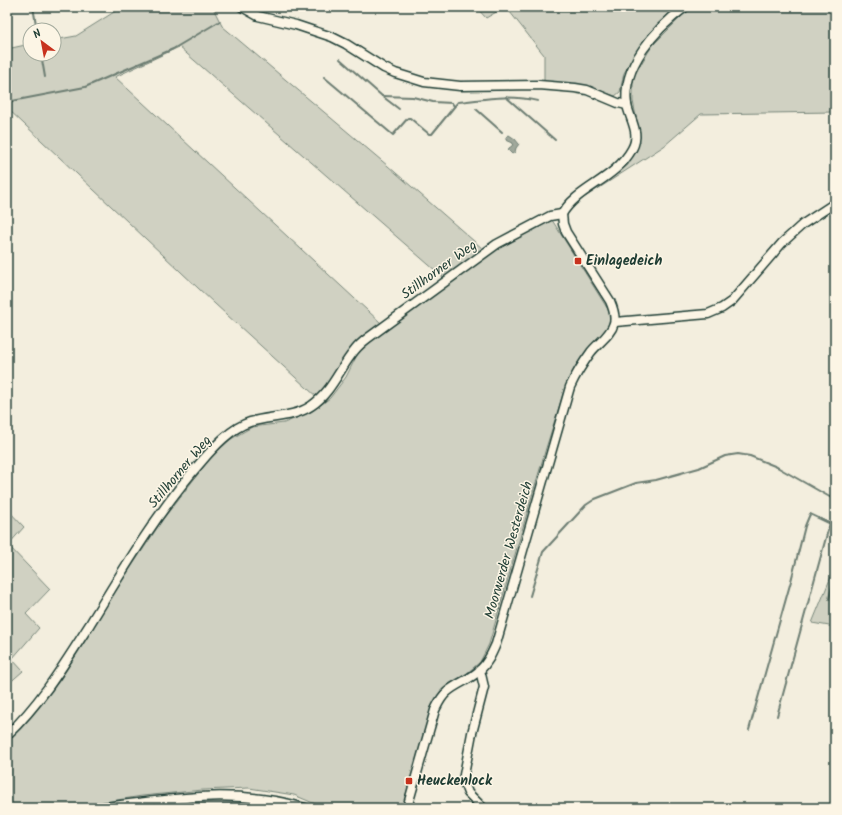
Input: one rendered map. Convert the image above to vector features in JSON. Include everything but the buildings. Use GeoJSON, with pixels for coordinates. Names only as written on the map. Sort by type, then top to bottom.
{"type":"FeatureCollection","features":[{"type":"Feature","properties":{"kind":"street"},"geometry":{"type":"LineString","coordinates":[[242,7],[258,16],[283,21],[326,35],[346,44],[390,70],[424,82],[460,86],[539,85],[575,88],[587,90],[618,103],[627,105]]}},
{"type":"Feature","properties":{"kind":"street"},"geometry":{"type":"LineString","coordinates":[[685,7],[648,43],[637,58],[628,79],[626,90],[627,105],[636,136],[634,146],[626,160],[611,174],[574,200],[567,206],[562,214],[562,224],[566,232],[610,301],[614,312],[615,322],[708,314],[722,308],[732,301],[782,244],[803,224],[835,203]]}},
{"type":"Feature","properties":{"kind":"street","name":"Stillhorner Weg"},"geometry":{"type":"LineString","coordinates":[[7,735],[26,716],[56,678],[159,516],[192,473],[215,447],[241,425],[249,422],[285,416],[309,408],[324,396],[332,387],[356,348],[368,338],[497,244],[550,216],[562,214]]}},
{"type":"Feature","properties":{"kind":"street","name":"Moorwerder Westerdeich"},"geometry":{"type":"LineString","coordinates":[[407,808],[435,710],[446,693],[472,677],[480,670],[489,659],[496,644],[570,387],[580,368],[593,350],[610,331],[615,322]]}},
{"type":"Feature","properties":{"kind":"street"},"geometry":{"type":"LineString","coordinates":[[480,670],[484,687],[472,733],[463,780],[468,793],[483,808]]}},
{"type":"Feature","properties":{"kind":"street"},"geometry":{"type":"LineString","coordinates":[[98,808],[194,796],[222,795],[265,799],[305,808]]}},
{"type":"Feature","properties":{"kind":"shaded area"},"geometry":{"type":"Polygon","coordinates":[[[122,7],[217,7],[214,10],[222,26],[388,166],[483,249],[444,278],[179,47],[115,77],[381,323],[349,352],[318,398],[215,304],[7,108],[7,49],[22,46],[22,62],[62,62],[62,39],[76,36],[122,7]]]}},
{"type":"Feature","properties":{"kind":"shaded area"},"geometry":{"type":"Polygon","coordinates":[[[476,7],[505,7],[486,18],[476,7]]]}},
{"type":"Feature","properties":{"kind":"shaded area"},"geometry":{"type":"Polygon","coordinates":[[[506,7],[677,7],[645,40],[624,73],[620,92],[615,96],[587,86],[544,81],[544,55],[506,7]]]}},
{"type":"Feature","properties":{"kind":"shaded area"},"geometry":{"type":"Polygon","coordinates":[[[693,7],[835,7],[835,112],[701,114],[664,146],[582,199],[628,165],[640,137],[633,101],[633,77],[652,46],[693,7]]]}},
{"type":"Feature","properties":{"kind":"shaded area"},"geometry":{"type":"Polygon","coordinates":[[[509,135],[519,144],[515,152],[512,154],[508,150],[513,143],[506,140],[506,137],[509,135]]]}},
{"type":"Feature","properties":{"kind":"shaded area"},"geometry":{"type":"Polygon","coordinates":[[[552,220],[609,311],[610,318],[608,327],[576,365],[566,385],[546,448],[489,644],[480,662],[451,684],[438,697],[431,709],[402,808],[325,808],[294,795],[249,788],[203,790],[142,796],[67,808],[7,808],[7,741],[19,730],[60,680],[118,587],[163,519],[212,456],[231,439],[252,427],[284,423],[311,412],[330,398],[346,377],[358,353],[378,335],[488,254],[552,220]]]}},
{"type":"Feature","properties":{"kind":"shaded area"},"geometry":{"type":"Polygon","coordinates":[[[7,509],[24,527],[8,545],[50,589],[26,614],[39,628],[12,659],[23,671],[7,685],[7,509]]]}},
{"type":"Feature","properties":{"kind":"shaded area"},"geometry":{"type":"Polygon","coordinates":[[[835,567],[835,627],[812,623],[835,567]]]}},
{"type":"Feature","properties":{"kind":"shaded area"},"geometry":{"type":"Polygon","coordinates":[[[226,800],[266,804],[285,808],[146,808],[203,801],[226,800]]]}},
{"type":"Feature","properties":{"kind":"waterway"},"geometry":{"type":"LineString","coordinates":[[33,7],[36,22]]}},
{"type":"Feature","properties":{"kind":"waterway"},"geometry":{"type":"LineString","coordinates":[[7,102],[85,87],[173,49],[220,21]]}},
{"type":"Feature","properties":{"kind":"waterway"},"geometry":{"type":"LineString","coordinates":[[340,59],[399,109]]}},
{"type":"Feature","properties":{"kind":"waterway"},"geometry":{"type":"LineString","coordinates":[[42,62],[45,77]]}},
{"type":"Feature","properties":{"kind":"waterway"},"geometry":{"type":"LineString","coordinates":[[324,77],[393,135],[408,118],[410,118],[429,134],[432,134],[458,102],[508,97],[538,101]]}},
{"type":"Feature","properties":{"kind":"waterway"},"geometry":{"type":"LineString","coordinates":[[382,96],[413,97],[433,102],[452,103],[454,106]]}},
{"type":"Feature","properties":{"kind":"waterway"},"geometry":{"type":"LineString","coordinates":[[506,97],[555,140]]}},
{"type":"Feature","properties":{"kind":"waterway"},"geometry":{"type":"LineString","coordinates":[[476,109],[502,132]]}},
{"type":"Feature","properties":{"kind":"waterway"},"geometry":{"type":"LineString","coordinates":[[530,596],[543,552],[586,505],[595,499],[636,483],[656,480],[699,468],[725,456],[738,454],[750,456],[777,467],[835,500]]}},
{"type":"Feature","properties":{"kind":"waterway"},"geometry":{"type":"LineString","coordinates":[[749,730],[805,526],[810,514],[835,526]]}},
{"type":"Feature","properties":{"kind":"waterway"},"geometry":{"type":"LineString","coordinates":[[777,716],[830,523]]}},
{"type":"Feature","properties":{"kind":"waterway"},"geometry":{"type":"LineString","coordinates":[[829,599],[835,573]]}},
{"type":"Feature","properties":{"kind":"place","name":"Einlagedeich"},"geometry":{"type":"Point","coordinates":[578,261]}},
{"type":"Feature","properties":{"kind":"place","name":"Heuckenlock"},"geometry":{"type":"Point","coordinates":[409,781]}}]}
